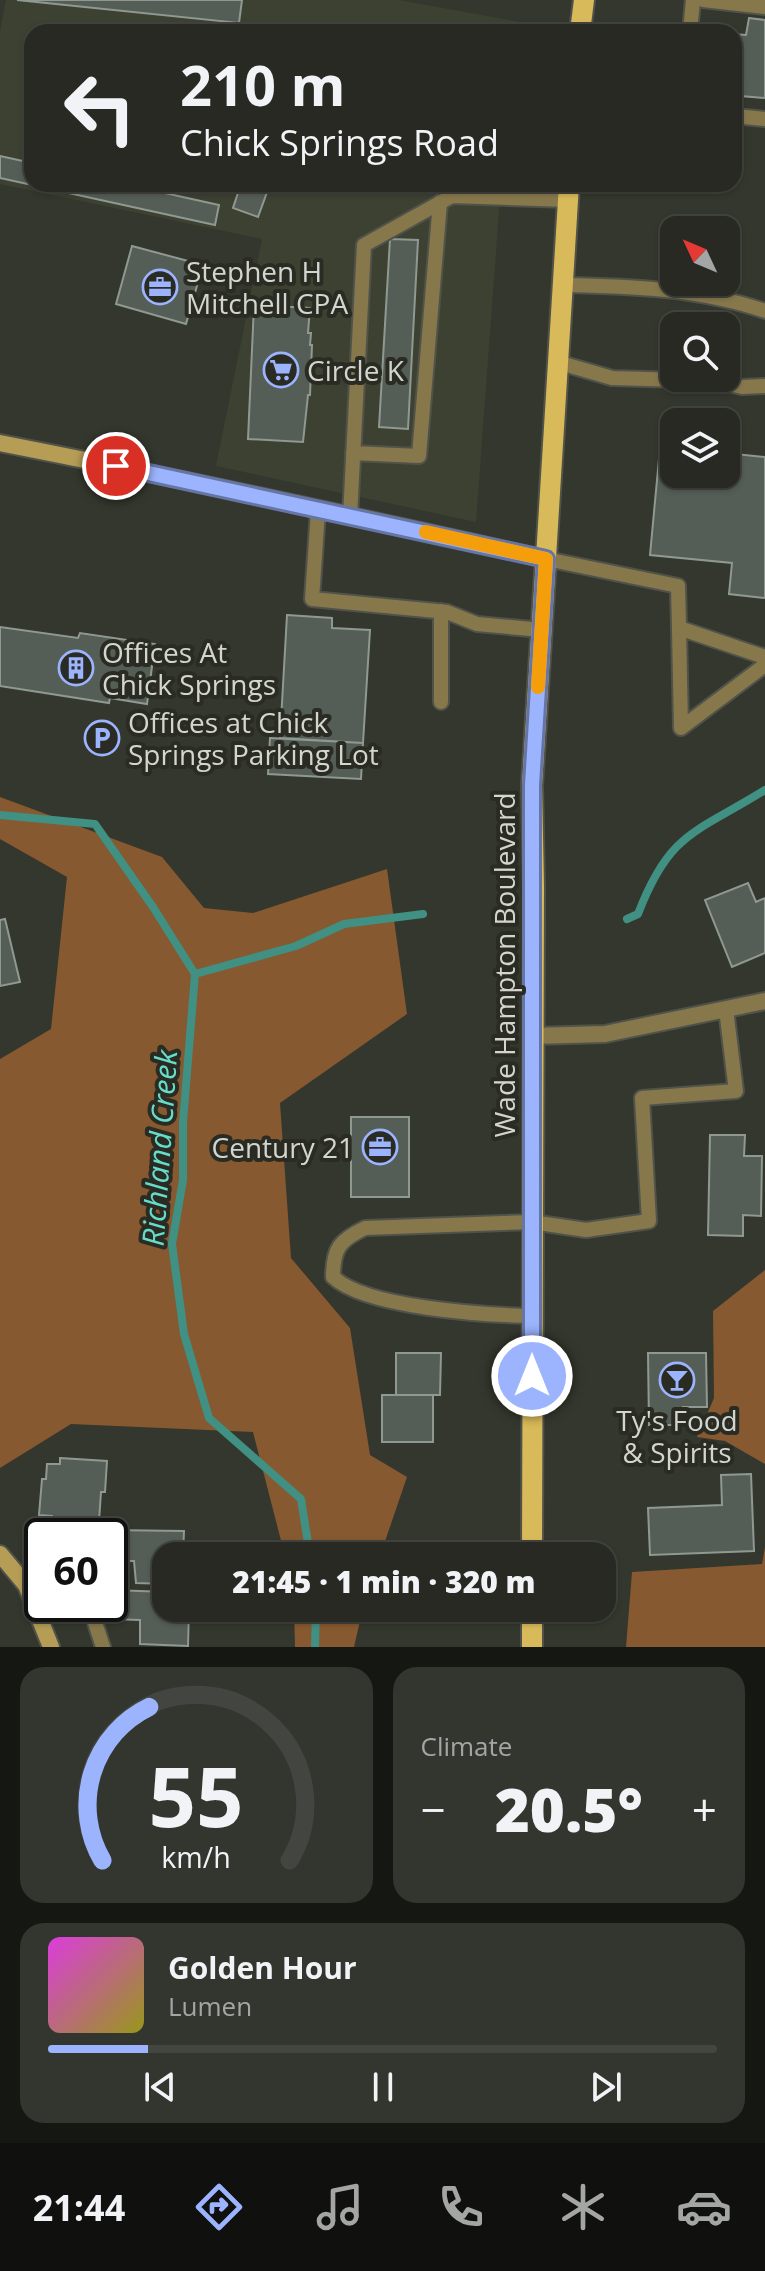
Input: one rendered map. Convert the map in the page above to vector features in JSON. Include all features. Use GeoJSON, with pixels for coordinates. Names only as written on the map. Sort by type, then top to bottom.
{"type":"FeatureCollection","features":[{"type":"Feature","properties":{"kind":"main road"},"geometry":{"type":"LineString","coordinates":[[581,24],[584,0]]}},
{"type":"Feature","properties":{"kind":"main road","name":"Wade Hampton Boulevard"},"geometry":{"type":"LineString","coordinates":[[532,1542],[532,785],[569,192]]}},
{"type":"Feature","properties":{"kind":"main road"},"geometry":{"type":"LineString","coordinates":[[532,1622],[532,1647]]}},
{"type":"Feature","properties":{"kind":"street"},"geometry":{"type":"LineString","coordinates":[[0,443],[203,483],[318,511],[546,559]]}},
{"type":"Feature","properties":{"kind":"street"},"geometry":{"type":"LineString","coordinates":[[532,1036],[605,1034],[765,1001]]}},
{"type":"Feature","properties":{"kind":"street"},"geometry":{"type":"LineString","coordinates":[[0,1554],[26,1585],[51,1647]]}},
{"type":"Feature","properties":{"kind":"lane"},"geometry":{"type":"LineString","coordinates":[[691,24],[693,0]]}},
{"type":"Feature","properties":{"kind":"lane"},"geometry":{"type":"LineString","coordinates":[[703,0],[765,7]]}},
{"type":"Feature","properties":{"kind":"lane"},"geometry":{"type":"LineString","coordinates":[[742,117],[765,119]]}},
{"type":"Feature","properties":{"kind":"lane"},"geometry":{"type":"LineString","coordinates":[[350,517],[364,245],[452,196],[569,192]]}},
{"type":"Feature","properties":{"kind":"lane"},"geometry":{"type":"LineString","coordinates":[[353,453],[419,456],[440,202]]}},
{"type":"Feature","properties":{"kind":"lane"},"geometry":{"type":"LineString","coordinates":[[563,285],[637,287],[735,301],[765,311]]}},
{"type":"Feature","properties":{"kind":"lane"},"geometry":{"type":"LineString","coordinates":[[557,362],[612,378],[716,381],[742,387],[765,386]]}},
{"type":"Feature","properties":{"kind":"lane"},"geometry":{"type":"LineString","coordinates":[[318,511],[312,599],[441,611],[477,624],[542,630]]}},
{"type":"Feature","properties":{"kind":"lane"},"geometry":{"type":"LineString","coordinates":[[546,559],[678,586],[681,728],[765,665]]}},
{"type":"Feature","properties":{"kind":"lane"},"geometry":{"type":"LineString","coordinates":[[441,611],[441,702]]}},
{"type":"Feature","properties":{"kind":"lane"},"geometry":{"type":"LineString","coordinates":[[679,628],[765,657]]}},
{"type":"Feature","properties":{"kind":"lane"},"geometry":{"type":"LineString","coordinates":[[532,1316],[470,1314],[361,1294],[343,1286],[333,1277],[333,1257],[345,1238],[365,1228],[532,1222],[586,1230],[649,1221],[642,1098],[736,1091],[726,1009]]}},
{"type":"Feature","properties":{"kind":"lane"},"geometry":{"type":"LineString","coordinates":[[95,1622],[103,1647]]}},
{"type":"Feature","properties":{"kind":"shaded area"},"geometry":{"type":"Polygon","coordinates":[[[6,0],[399,0],[519,22],[24,24],[24,189],[0,184],[0,32],[6,0]]]}},
{"type":"Feature","properties":{"kind":"shaded area"},"geometry":{"type":"Polygon","coordinates":[[[38,192],[500,192],[476,522],[216,466],[262,239],[38,192]]]}},
{"type":"Feature","properties":{"kind":"shaded area"},"geometry":{"type":"Polygon","coordinates":[[[0,797],[162,857],[204,908],[253,913],[387,869],[407,1014],[280,1103],[291,1258],[350,1328],[370,1455],[407,1477],[385,1542],[281,1542],[253,1432],[71,1424],[0,1468],[0,1059],[51,1029],[67,877],[0,839],[0,797]]]}},
{"type":"Feature","properties":{"kind":"shaded area"},"geometry":{"type":"Polygon","coordinates":[[[765,1270],[765,1464],[725,1441],[697,1437],[714,1398],[713,1311],[765,1270]]]}},
{"type":"Feature","properties":{"kind":"shaded area"},"geometry":{"type":"Polygon","coordinates":[[[765,1547],[765,1647],[626,1647],[632,1572],[762,1564],[765,1547]]]}},
{"type":"Feature","properties":{"kind":"shaded area"},"geometry":{"type":"Polygon","coordinates":[[[294,1622],[360,1622],[354,1647],[295,1647],[294,1622]]]}},
{"type":"Feature","properties":{"kind":"building"},"geometry":{"type":"Polygon","coordinates":[[[17,0],[242,0],[239,23],[17,0]]]}},
{"type":"Feature","properties":{"kind":"building"},"geometry":{"type":"Polygon","coordinates":[[[749,18],[765,20],[765,98],[742,96],[742,35],[746,35],[749,18]]]}},
{"type":"Feature","properties":{"kind":"building"},"geometry":{"type":"Polygon","coordinates":[[[0,156],[24,161],[24,183],[0,178],[0,156]]]}},
{"type":"Feature","properties":{"kind":"building"},"geometry":{"type":"Polygon","coordinates":[[[64,192],[160,192],[219,205],[215,225],[64,192]]]}},
{"type":"Feature","properties":{"kind":"building"},"geometry":{"type":"Polygon","coordinates":[[[238,192],[267,192],[258,217],[233,208],[238,192]]]}},
{"type":"Feature","properties":{"kind":"building","name":"Circle K"},"geometry":{"type":"Polygon","coordinates":[[[390,239],[418,240],[408,429],[379,427],[390,239]]]}},
{"type":"Feature","properties":{"kind":"building"},"geometry":{"type":"Polygon","coordinates":[[[132,246],[203,265],[186,324],[116,304],[132,246]]]}},
{"type":"Feature","properties":{"kind":"building","name":"Circle K"},"geometry":{"type":"Polygon","coordinates":[[[254,305],[310,308],[310,395],[303,442],[248,439],[254,305]]]}},
{"type":"Feature","properties":{"kind":"building"},"geometry":{"type":"Polygon","coordinates":[[[660,448],[660,488],[740,488],[740,454],[765,457],[765,598],[729,594],[732,563],[650,555],[660,448]]]}},
{"type":"Feature","properties":{"kind":"building"},"geometry":{"type":"Polygon","coordinates":[[[287,615],[332,618],[332,628],[370,630],[363,743],[280,738],[287,615]]]}},
{"type":"Feature","properties":{"kind":"building","name":"Offices At Chick Springs"},"geometry":{"type":"Polygon","coordinates":[[[0,627],[78,638],[80,633],[155,644],[147,704],[110,698],[109,703],[0,686],[0,627]]]}},
{"type":"Feature","properties":{"kind":"building"},"geometry":{"type":"Polygon","coordinates":[[[270,738],[363,743],[361,779],[268,774],[270,738]]]}},
{"type":"Feature","properties":{"kind":"building"},"geometry":{"type":"Polygon","coordinates":[[[748,883],[756,902],[765,898],[765,953],[732,967],[705,900],[748,883]]]}},
{"type":"Feature","properties":{"kind":"building"},"geometry":{"type":"Polygon","coordinates":[[[5,919],[20,982],[0,986],[0,920],[5,919]]]}},
{"type":"Feature","properties":{"kind":"building","name":"Century 21"},"geometry":{"type":"Polygon","coordinates":[[[351,1117],[409,1117],[409,1197],[351,1197],[351,1117]]]}},
{"type":"Feature","properties":{"kind":"building"},"geometry":{"type":"Polygon","coordinates":[[[710,1135],[745,1135],[744,1156],[762,1156],[761,1216],[743,1215],[743,1236],[708,1235],[710,1135]]]}},
{"type":"Feature","properties":{"kind":"building"},"geometry":{"type":"Polygon","coordinates":[[[396,1353],[441,1353],[440,1395],[396,1395],[396,1353]]]}},
{"type":"Feature","properties":{"kind":"building","name":"Ty's Food & Spirits"},"geometry":{"type":"Polygon","coordinates":[[[648,1353],[706,1353],[707,1407],[683,1407],[683,1425],[649,1425],[648,1353]]]}},
{"type":"Feature","properties":{"kind":"building"},"geometry":{"type":"Polygon","coordinates":[[[382,1395],[433,1395],[433,1442],[382,1442],[382,1395]]]}},
{"type":"Feature","properties":{"kind":"building"},"geometry":{"type":"Polygon","coordinates":[[[60,1458],[107,1461],[99,1518],[39,1515],[42,1479],[46,1479],[47,1464],[60,1464],[60,1458]]]}},
{"type":"Feature","properties":{"kind":"building"},"geometry":{"type":"Polygon","coordinates":[[[751,1474],[754,1551],[650,1555],[648,1508],[722,1505],[721,1475],[751,1474]]]}},
{"type":"Feature","properties":{"kind":"building"},"geometry":{"type":"Polygon","coordinates":[[[128,1530],[184,1531],[184,1542],[152,1542],[152,1584],[136,1583],[134,1561],[128,1561],[128,1530]]]}},
{"type":"Feature","properties":{"kind":"building"},"geometry":{"type":"Polygon","coordinates":[[[128,1591],[152,1591],[152,1622],[189,1622],[188,1646],[140,1644],[140,1620],[128,1620],[128,1591]]]}},
{"type":"Feature","properties":{"kind":"waterway"},"geometry":{"type":"LineString","coordinates":[[627,919],[638,914],[650,887],[674,850],[703,826],[765,790]]}},
{"type":"Feature","properties":{"kind":"waterway","name":"Richland Creek"},"geometry":{"type":"LineString","coordinates":[[0,815],[95,824],[195,974],[183,1122],[183,1180],[172,1244],[184,1334],[209,1418],[301,1499],[308,1542]]}},
{"type":"Feature","properties":{"kind":"waterway"},"geometry":{"type":"LineString","coordinates":[[195,974],[296,946],[344,924],[423,914]]}},
{"type":"Feature","properties":{"kind":"waterway","name":"Richland Creek"},"geometry":{"type":"LineString","coordinates":[[315,1647],[316,1622]]}},
{"type":"Feature","properties":{"kind":"slow traffic"},"geometry":{"type":"LineString","coordinates":[[426,532],[546,559],[538,687]]}},
{"type":"Feature","properties":{"kind":"place","name":"Stephen H Mitchell CPA"},"geometry":{"type":"Point","coordinates":[160,287]}},
{"type":"Feature","properties":{"kind":"place","name":"Circle K"},"geometry":{"type":"Point","coordinates":[281,370]}},
{"type":"Feature","properties":{"kind":"place","name":"Offices At Chick Springs"},"geometry":{"type":"Point","coordinates":[76,668]}},
{"type":"Feature","properties":{"kind":"place","name":"Offices at Chick Springs Parking Lot"},"geometry":{"type":"Point","coordinates":[102,738]}},
{"type":"Feature","properties":{"kind":"place","name":"Century 21"},"geometry":{"type":"Point","coordinates":[380,1147]}},
{"type":"Feature","properties":{"kind":"place","name":"Ty's Food & Spirits"},"geometry":{"type":"Point","coordinates":[677,1380]}},
{"type":"Feature","properties":{"kind":"route"},"geometry":{"type":"LineString","coordinates":[[116,466],[546,559],[532,785],[532,1376]]}}]}
